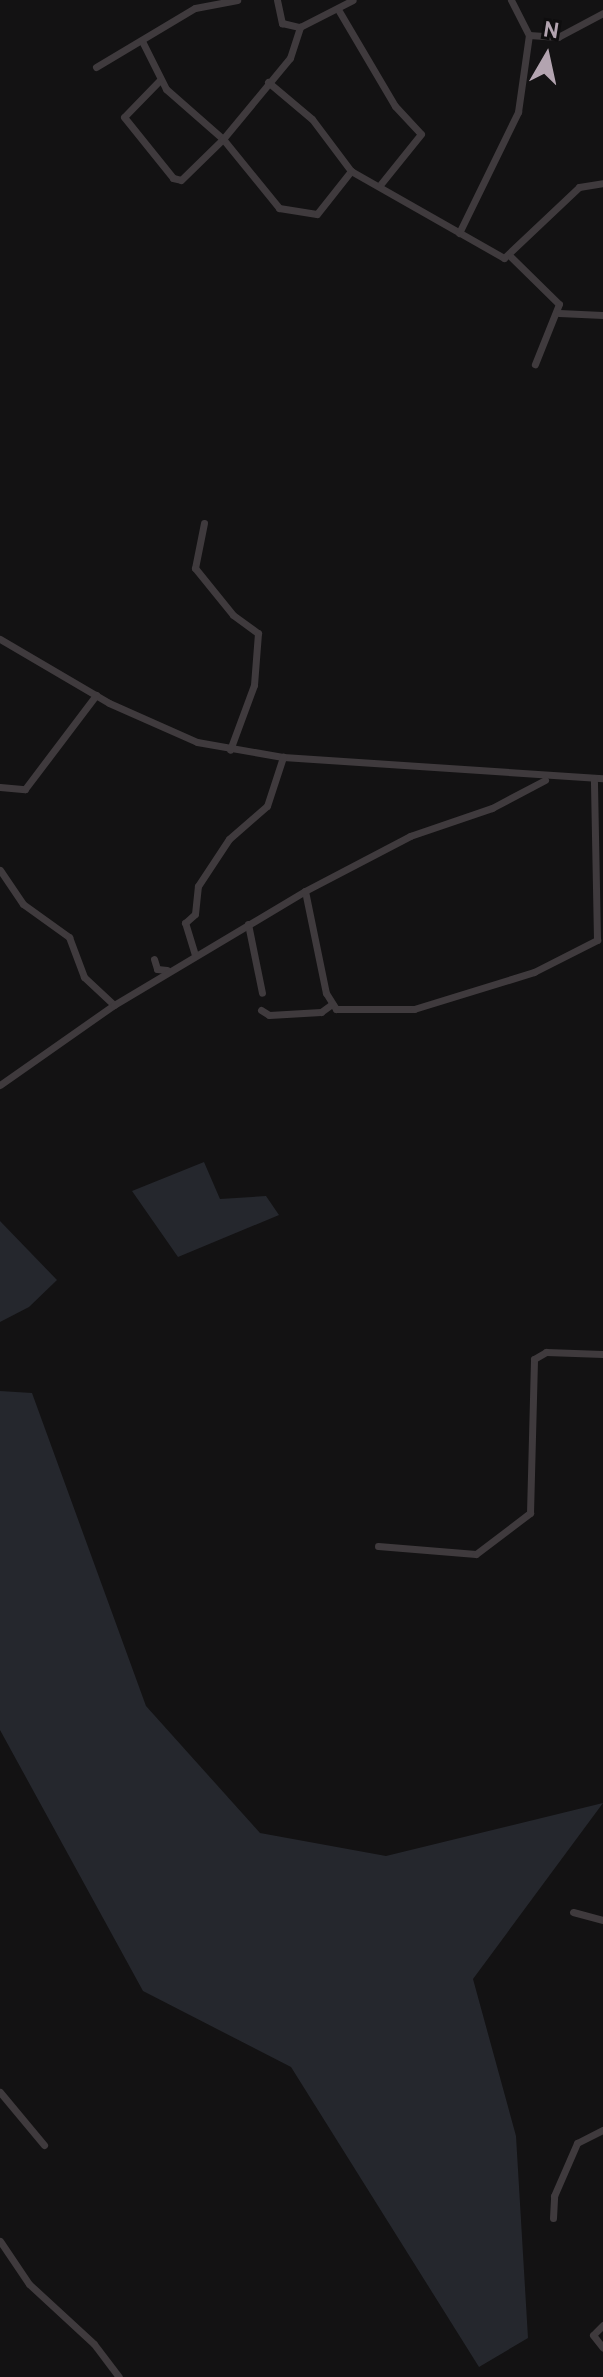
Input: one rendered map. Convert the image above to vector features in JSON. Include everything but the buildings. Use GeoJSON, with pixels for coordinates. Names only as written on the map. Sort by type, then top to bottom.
{"type":"FeatureCollection","features":[{"type":"Feature","properties":{"kind":"street"},"geometry":{"type":"LineString","coordinates":[[96,67],[195,8],[237,0]]}},
{"type":"Feature","properties":{"kind":"street"},"geometry":{"type":"LineString","coordinates":[[277,0],[282,23],[300,27],[339,11],[353,0]]}},
{"type":"Feature","properties":{"kind":"street"},"geometry":{"type":"LineString","coordinates":[[459,233],[518,112],[529,35],[511,0]]}},
{"type":"Feature","properties":{"kind":"street"},"geometry":{"type":"LineString","coordinates":[[339,11],[395,106],[421,134],[380,185]]}},
{"type":"Feature","properties":{"kind":"street"},"geometry":{"type":"LineString","coordinates":[[529,35],[558,37],[603,13]]}},
{"type":"Feature","properties":{"kind":"street"},"geometry":{"type":"LineString","coordinates":[[159,81],[124,117],[173,178],[187,175],[223,139],[293,53],[300,27]]}},
{"type":"Feature","properties":{"kind":"street"},"geometry":{"type":"LineString","coordinates":[[142,41],[158,63],[159,81],[223,139],[279,208],[291,213],[317,214],[351,171]]}},
{"type":"Feature","properties":{"kind":"street"},"geometry":{"type":"LineString","coordinates":[[268,82],[312,119],[351,171],[459,233],[511,257],[525,276],[554,295],[559,313],[535,364]]}},
{"type":"Feature","properties":{"kind":"street"},"geometry":{"type":"LineString","coordinates":[[511,257],[579,187],[603,183]]}},
{"type":"Feature","properties":{"kind":"street"},"geometry":{"type":"LineString","coordinates":[[559,313],[603,315]]}},
{"type":"Feature","properties":{"kind":"street"},"geometry":{"type":"LineString","coordinates":[[204,523],[195,568],[233,615],[258,633],[254,685],[230,750]]}},
{"type":"Feature","properties":{"kind":"street"},"geometry":{"type":"LineString","coordinates":[[0,639],[96,695],[197,742],[230,750],[547,778],[598,778],[593,945],[534,972],[414,1009],[340,1011],[332,1002],[305,891]]}},
{"type":"Feature","properties":{"kind":"street"},"geometry":{"type":"LineString","coordinates":[[0,787],[25,789],[96,695]]}},
{"type":"Feature","properties":{"kind":"street"},"geometry":{"type":"LineString","coordinates":[[195,955],[185,923],[195,914],[198,886],[229,839],[267,806],[283,757]]}},
{"type":"Feature","properties":{"kind":"street"},"geometry":{"type":"LineString","coordinates":[[0,1085],[114,1005],[305,891],[410,836],[492,808],[547,778]]}},
{"type":"Feature","properties":{"kind":"street"},"geometry":{"type":"LineString","coordinates":[[0,870],[23,904],[69,937],[84,977],[114,1005]]}},
{"type":"Feature","properties":{"kind":"street"},"geometry":{"type":"LineString","coordinates":[[248,924],[262,993]]}},
{"type":"Feature","properties":{"kind":"street"},"geometry":{"type":"LineString","coordinates":[[154,959],[157,969],[169,971]]}},
{"type":"Feature","properties":{"kind":"street"},"geometry":{"type":"LineString","coordinates":[[261,1010],[269,1015],[321,1012],[332,1002]]}},
{"type":"Feature","properties":{"kind":"street"},"geometry":{"type":"LineString","coordinates":[[378,1546],[476,1554],[530,1513],[534,1359],[546,1352],[603,1354]]}},
{"type":"Feature","properties":{"kind":"street"},"geometry":{"type":"LineString","coordinates":[[573,1912],[603,1920]]}},
{"type":"Feature","properties":{"kind":"street"},"geometry":{"type":"LineString","coordinates":[[0,2092],[44,2145]]}},
{"type":"Feature","properties":{"kind":"street"},"geometry":{"type":"LineString","coordinates":[[553,2218],[554,2196],[577,2143],[603,2130]]}},
{"type":"Feature","properties":{"kind":"street"},"geometry":{"type":"LineString","coordinates":[[0,2241],[29,2284],[94,2344],[119,2377]]}},
{"type":"Feature","properties":{"kind":"street"},"geometry":{"type":"LineString","coordinates":[[603,2325],[593,2335],[603,2348]]}},
{"type":"Feature","properties":{"kind":"shaded area"},"geometry":{"type":"Polygon","coordinates":[[[204,1162],[220,1199],[266,1196],[279,1215],[178,1257],[132,1191],[204,1162]]]}},
{"type":"Feature","properties":{"kind":"shaded area"},"geometry":{"type":"Polygon","coordinates":[[[0,1221],[57,1280],[29,1307],[0,1322],[0,1221]]]}},
{"type":"Feature","properties":{"kind":"shaded area"},"geometry":{"type":"Polygon","coordinates":[[[0,1391],[32,1393],[146,1706],[260,1833],[386,1856],[603,1803],[473,1979],[516,2136],[528,2338],[479,2367],[291,2067],[143,1991],[0,1730],[0,1391]]]}}]}
